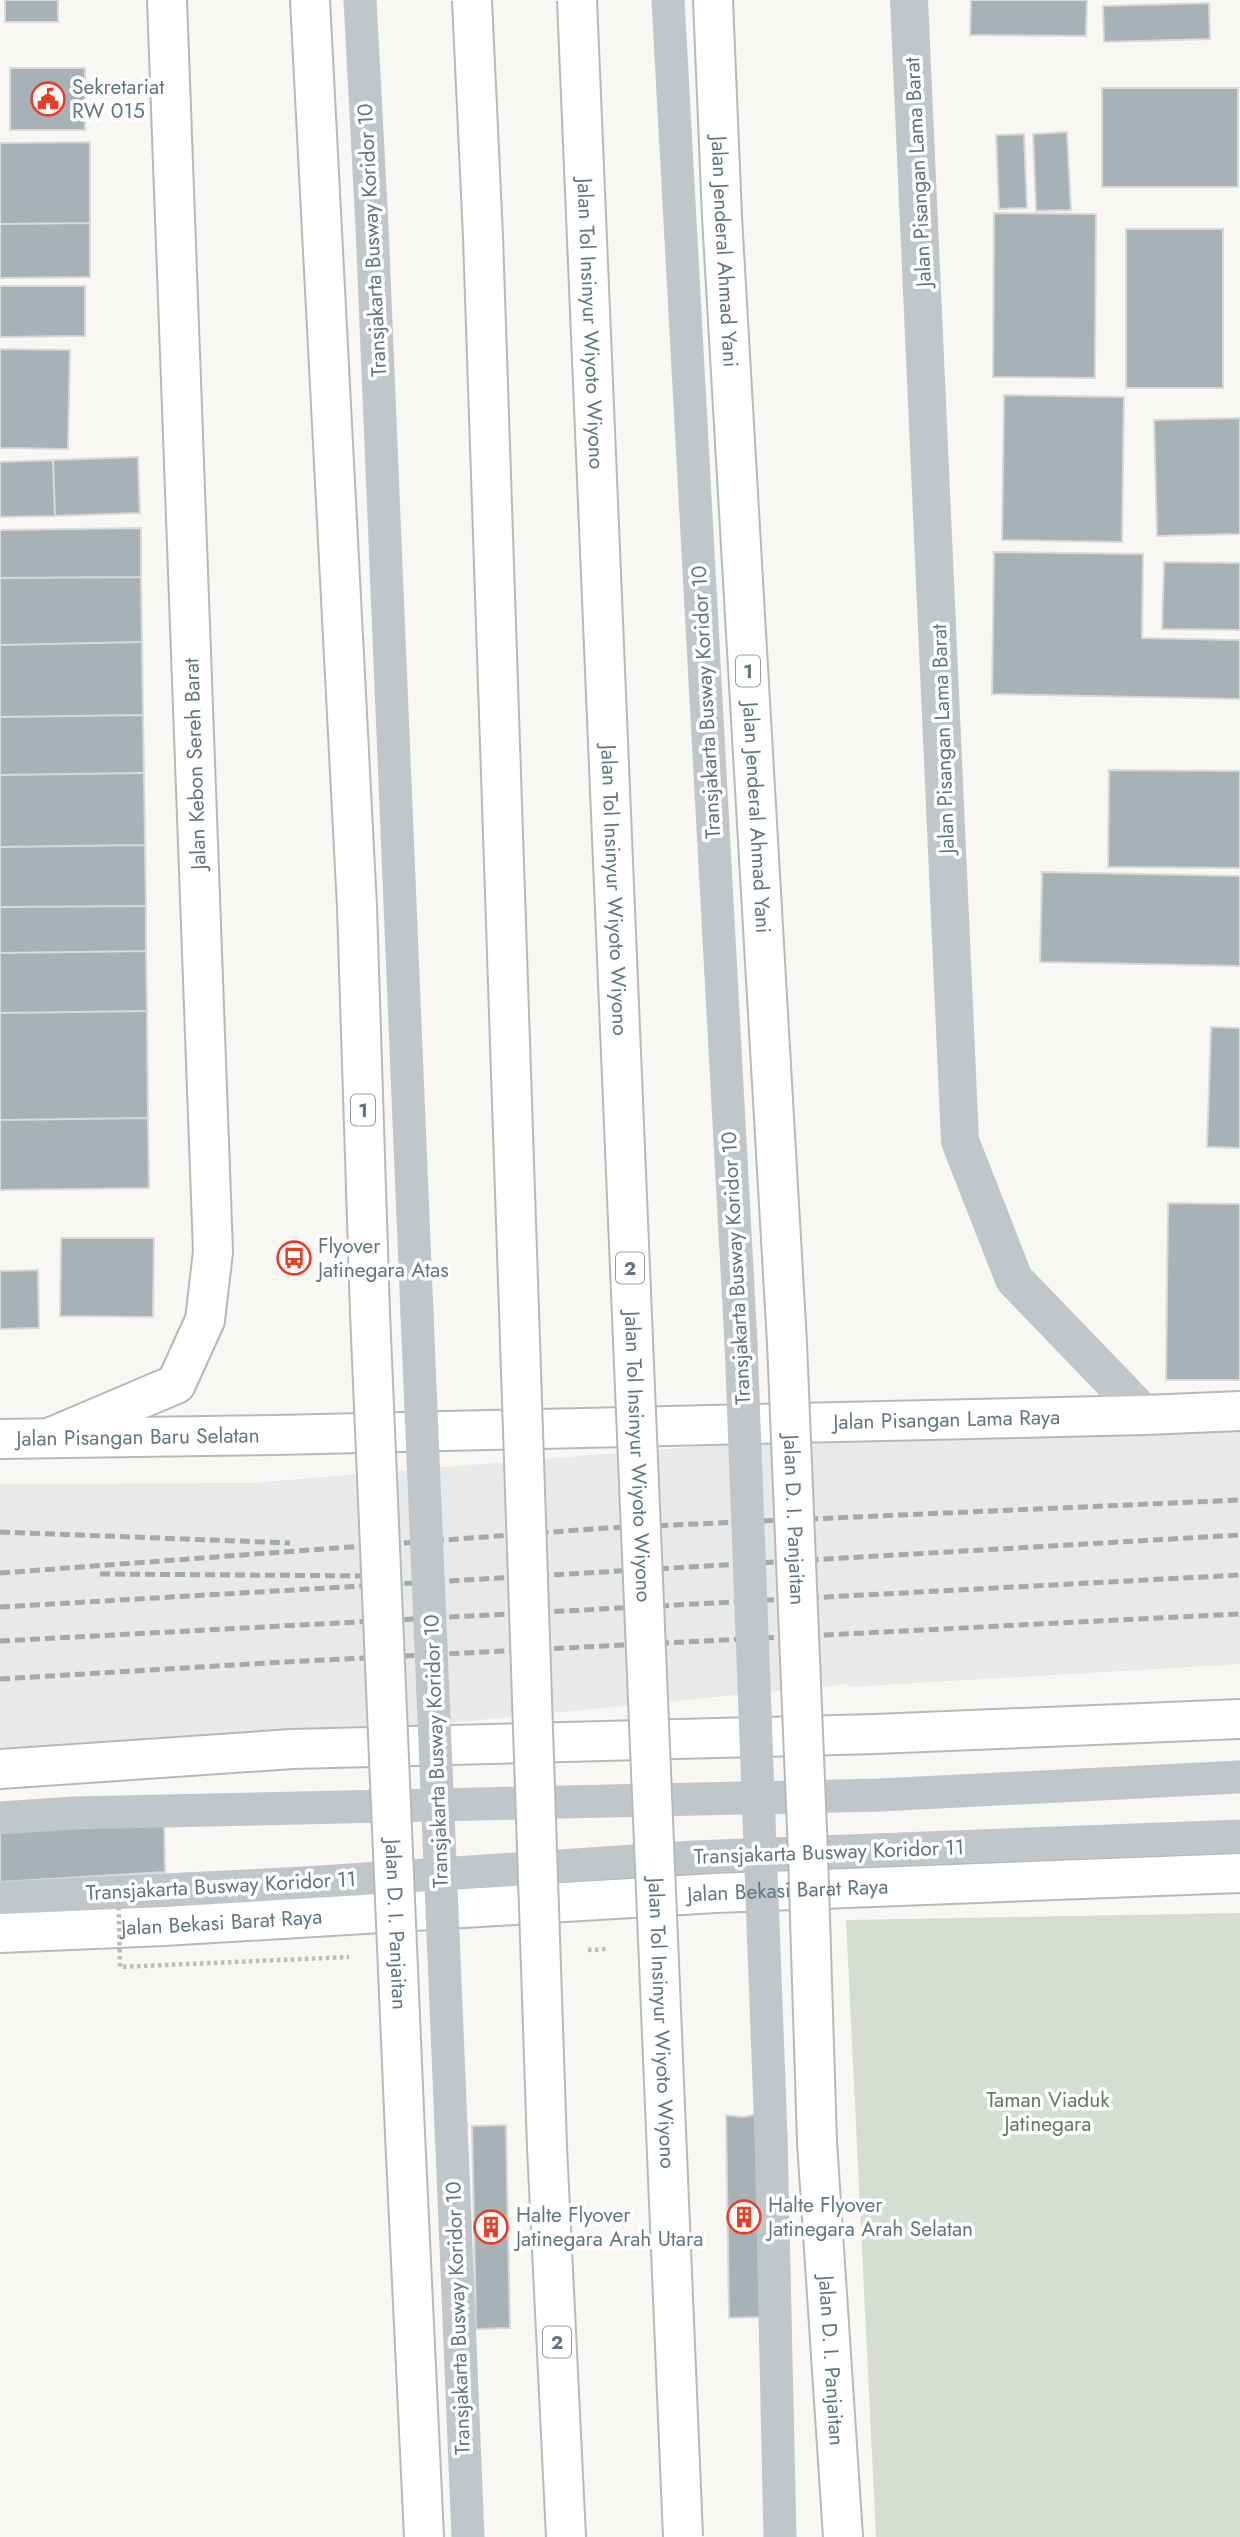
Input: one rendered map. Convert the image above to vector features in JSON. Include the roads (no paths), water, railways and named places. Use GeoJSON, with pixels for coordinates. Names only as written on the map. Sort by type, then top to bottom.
{"type":"FeatureCollection","features":[{"type":"Feature","properties":{"kind":"main road","name":"Jalan Kebon Sereh Barat"},"geometry":{"type":"LineString","coordinates":[[49,1438],[176,1384],[205,1320],[214,1252],[167,0]]}},
{"type":"Feature","properties":{"kind":"main road","name":"Jalan D. I. Panjaitan"},"geometry":{"type":"LineString","coordinates":[[310,0],[357,906],[370,1313],[424,2537]]}},
{"type":"Feature","properties":{"kind":"main road","name":"2"},"geometry":{"type":"LineString","coordinates":[[472,0],[483,251],[546,2105],[566,2537]]}},
{"type":"Feature","properties":{"kind":"main road","name":"Jalan Tol Insinyur Wiyoto Wiyono"},"geometry":{"type":"LineString","coordinates":[[577,0],[683,2537]]}},
{"type":"Feature","properties":{"kind":"main road","name":"Jalan Jenderal Ahmad Yani"},"geometry":{"type":"LineString","coordinates":[[713,0],[723,231],[787,1342]]}},
{"type":"Feature","properties":{"kind":"main road","name":"Jalan D. I. Panjaitan"},"geometry":{"type":"LineString","coordinates":[[787,1342],[809,1867],[817,2142],[843,2537]]}},
{"type":"Feature","properties":{"kind":"main road","name":"Jalan Pisangan Lama Raya"},"geometry":{"type":"LineString","coordinates":[[276,1435],[1240,1411]]}},
{"type":"Feature","properties":{"kind":"main road","name":"Jalan Pisangan Baru Selatan"},"geometry":{"type":"LineString","coordinates":[[0,1439],[276,1435]]}},
{"type":"Feature","properties":{"kind":"main road"},"geometry":{"type":"LineString","coordinates":[[0,1769],[292,1749],[876,1734],[1240,1719]]}},
{"type":"Feature","properties":{"kind":"main road","name":"Jalan Bekasi Barat Raya"},"geometry":{"type":"LineString","coordinates":[[0,1933],[177,1926],[715,1893],[1240,1873]]}},
{"type":"Feature","properties":{"kind":"street","name":"Jalan Pisangan Lama Barat"},"geometry":{"type":"LineString","coordinates":[[909,0],[960,1141],[1014,1279],[1145,1415]]}},
{"type":"Feature","properties":{"kind":"lane","name":"Transjakarta Busway Koridor 10"},"geometry":{"type":"LineString","coordinates":[[360,0],[446,1966],[468,2537]]}},
{"type":"Feature","properties":{"kind":"lane","name":"Transjakarta Busway Koridor 10"},"geometry":{"type":"LineString","coordinates":[[668,0],[741,1342],[771,2135],[780,2537]]}},
{"type":"Feature","properties":{"kind":"lane"},"geometry":{"type":"LineString","coordinates":[[0,1818],[88,1813],[880,1796],[1240,1777]]}},
{"type":"Feature","properties":{"kind":"lane","name":"Transjakarta Busway Koridor 11"},"geometry":{"type":"LineString","coordinates":[[0,1898],[306,1883],[694,1857],[1240,1836]]}},
{"type":"Feature","properties":{"kind":"railway"},"geometry":{"type":"LineString","coordinates":[[0,1573],[606,1528],[1240,1500]]}},
{"type":"Feature","properties":{"kind":"railway"},"geometry":{"type":"LineString","coordinates":[[0,1532],[290,1543]]}},
{"type":"Feature","properties":{"kind":"railway"},"geometry":{"type":"LineString","coordinates":[[0,1607],[1240,1535]]}},
{"type":"Feature","properties":{"kind":"railway"},"geometry":{"type":"LineString","coordinates":[[100,1574],[380,1576]]}},
{"type":"Feature","properties":{"kind":"railway"},"geometry":{"type":"LineString","coordinates":[[0,1641],[1240,1575]]}},
{"type":"Feature","properties":{"kind":"railway"},"geometry":{"type":"LineString","coordinates":[[0,1679],[284,1662],[1240,1614]]}},
{"type":"Feature","properties":{"kind":"place","name":"Sekretariat RW 015"},"geometry":{"type":"Point","coordinates":[48,99]}},
{"type":"Feature","properties":{"kind":"place","name":"Flyover Jatinegara Atas"},"geometry":{"type":"Point","coordinates":[294,1258]}},
{"type":"Feature","properties":{"kind":"place","name":"Halte Flyover Jatinegara Arah Selatan"},"geometry":{"type":"Point","coordinates":[744,2217]}},
{"type":"Feature","properties":{"kind":"place","name":"Halte Flyover Jatinegara Arah Utara"},"geometry":{"type":"Point","coordinates":[491,2227]}},
{"type":"Feature","properties":{"kind":"park label","name":"Taman Viaduk Jatinegara"},"geometry":{"type":"Point","coordinates":[1048,2112]}}]}
